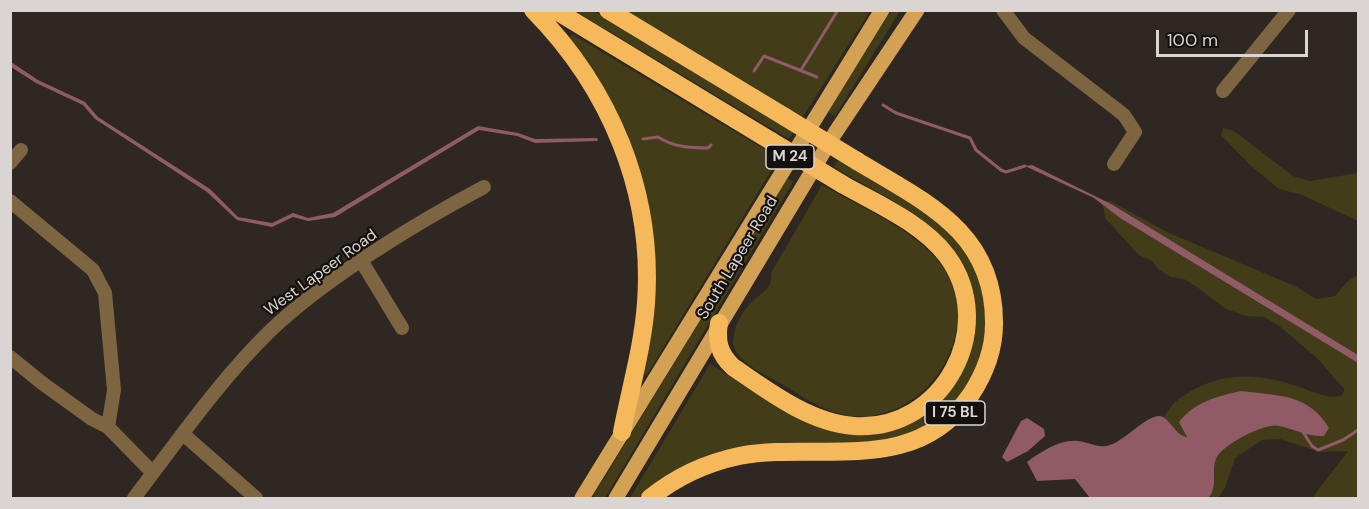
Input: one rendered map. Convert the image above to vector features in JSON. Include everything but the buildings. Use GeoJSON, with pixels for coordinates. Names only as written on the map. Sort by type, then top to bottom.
{"type":"FeatureCollection","features":[{"type":"Feature","properties":{"kind":"highway"},"geometry":{"type":"LineString","coordinates":[[533,10],[574,57],[599,96],[620,137],[640,206],[646,258],[646,303],[622,432]]}},
{"type":"Feature","properties":{"kind":"highway"},"geometry":{"type":"LineString","coordinates":[[555,10],[920,230],[945,254],[956,269],[967,302],[967,334],[959,362],[944,387],[911,413],[886,424],[854,426],[829,422],[800,409],[725,360],[719,346],[719,323]]}},
{"type":"Feature","properties":{"kind":"highway","name":"I 75 BL"},"geometry":{"type":"LineString","coordinates":[[608,10],[936,209],[961,231],[979,256],[990,285],[994,327],[988,360],[975,388],[952,416],[914,441],[864,452],[740,456],[698,469],[650,498]]}},
{"type":"Feature","properties":{"kind":"main road","name":"South Lapeer Road"},"geometry":{"type":"LineString","coordinates":[[582,498],[882,10]]}},
{"type":"Feature","properties":{"kind":"main road","name":"South Lapeer Road"},"geometry":{"type":"LineString","coordinates":[[616,498],[835,133],[917,10]]}},
{"type":"Feature","properties":{"kind":"street"},"geometry":{"type":"LineString","coordinates":[[1003,10],[1024,38],[1124,115],[1135,132],[1113,164]]}},
{"type":"Feature","properties":{"kind":"street"},"geometry":{"type":"LineString","coordinates":[[1223,91],[1290,10]]}},
{"type":"Feature","properties":{"kind":"street"},"geometry":{"type":"LineString","coordinates":[[10,163],[21,150]]}},
{"type":"Feature","properties":{"kind":"street","name":"West Lapeer Road"},"geometry":{"type":"LineString","coordinates":[[134,498],[224,381],[270,332],[302,304],[362,262],[484,187]]}},
{"type":"Feature","properties":{"kind":"street"},"geometry":{"type":"LineString","coordinates":[[10,201],[93,270],[100,280],[105,293],[114,390],[108,427]]}},
{"type":"Feature","properties":{"kind":"street"},"geometry":{"type":"LineString","coordinates":[[362,262],[402,328]]}},
{"type":"Feature","properties":{"kind":"street"},"geometry":{"type":"LineString","coordinates":[[10,357],[42,384],[92,419],[108,427],[153,473]]}},
{"type":"Feature","properties":{"kind":"street"},"geometry":{"type":"LineString","coordinates":[[183,434],[256,498]]}},
{"type":"Feature","properties":{"kind":"shaded area"},"geometry":{"type":"Polygon","coordinates":[[[575,11],[594,11],[794,131],[789,139],[575,11]]]}},
{"type":"Feature","properties":{"kind":"shaded area"},"geometry":{"type":"Polygon","coordinates":[[[622,11],[870,11],[802,118],[622,11]]]}},
{"type":"Feature","properties":{"kind":"shaded area"},"geometry":{"type":"Polygon","coordinates":[[[891,11],[900,11],[835,116],[828,112],[891,11]]]}},
{"type":"Feature","properties":{"kind":"shaded area"},"geometry":{"type":"Polygon","coordinates":[[[572,34],[779,158],[646,376],[640,372],[649,217],[569,38],[572,34]]]}},
{"type":"Feature","properties":{"kind":"shaded area"},"geometry":{"type":"Polygon","coordinates":[[[11,62],[38,80],[85,102],[98,117],[210,189],[238,217],[272,223],[293,213],[308,218],[333,213],[478,126],[518,133],[535,139],[597,138],[598,141],[535,143],[517,136],[479,130],[335,217],[308,221],[293,217],[272,227],[237,220],[207,192],[95,119],[83,105],[36,83],[11,67],[11,62]]]}},
{"type":"Feature","properties":{"kind":"shaded area"},"geometry":{"type":"Polygon","coordinates":[[[1223,128],[1234,131],[1293,176],[1310,181],[1358,173],[1358,221],[1302,195],[1279,189],[1249,164],[1221,135],[1223,128]]]}},
{"type":"Feature","properties":{"kind":"shaded area"},"geometry":{"type":"Polygon","coordinates":[[[839,159],[927,211],[953,232],[979,272],[988,319],[979,365],[956,405],[903,440],[775,447],[661,483],[639,498],[630,498],[710,364],[794,416],[811,424],[847,434],[881,433],[911,423],[937,405],[957,380],[970,352],[976,320],[972,288],[959,257],[948,243],[919,218],[834,167],[839,159]]]}},
{"type":"Feature","properties":{"kind":"shaded area"},"geometry":{"type":"Polygon","coordinates":[[[1032,165],[1111,204],[1358,355],[1358,363],[1120,218],[1094,198],[1025,166],[1032,165]]]}},
{"type":"Feature","properties":{"kind":"shaded area"},"geometry":{"type":"Polygon","coordinates":[[[787,178],[793,182],[605,498],[592,498],[787,178]]]}},
{"type":"Feature","properties":{"kind":"shaded area"},"geometry":{"type":"Polygon","coordinates":[[[822,185],[895,225],[922,244],[933,255],[950,280],[957,307],[955,335],[946,362],[929,385],[907,403],[881,414],[851,416],[824,408],[754,368],[742,358],[733,345],[734,333],[741,316],[768,287],[771,273],[822,185]]]}},
{"type":"Feature","properties":{"kind":"shaded area"},"geometry":{"type":"Polygon","coordinates":[[[1110,201],[1169,233],[1297,287],[1316,299],[1335,296],[1348,281],[1358,275],[1358,355],[1104,202],[1110,201]]]}},
{"type":"Feature","properties":{"kind":"shaded area"},"geometry":{"type":"Polygon","coordinates":[[[1103,205],[1120,218],[1358,363],[1358,498],[1312,498],[1348,451],[1320,452],[1280,439],[1262,440],[1235,458],[1225,488],[1218,498],[1208,498],[1214,485],[1216,459],[1226,447],[1235,441],[1273,425],[1318,436],[1324,436],[1329,427],[1199,405],[1179,422],[1187,437],[1184,438],[1164,418],[1180,398],[1206,384],[1245,376],[1272,379],[1326,396],[1343,395],[1344,389],[1317,358],[1278,325],[1264,317],[1247,316],[1226,309],[1197,287],[1184,279],[1171,277],[1159,270],[1152,261],[1139,255],[1105,218],[1103,205]]]}},
{"type":"Feature","properties":{"kind":"shaded area"},"geometry":{"type":"Polygon","coordinates":[[[1241,391],[1280,396],[1302,402],[1312,408],[1329,428],[1324,436],[1318,436],[1273,426],[1255,431],[1235,441],[1226,447],[1216,459],[1213,489],[1208,498],[1090,498],[1075,479],[1037,481],[1027,462],[1045,450],[1064,442],[1078,441],[1098,446],[1110,445],[1146,421],[1158,416],[1187,437],[1179,422],[1192,409],[1207,401],[1241,391]]]}},
{"type":"Feature","properties":{"kind":"shaded area"},"geometry":{"type":"Polygon","coordinates":[[[1027,418],[1044,429],[1045,436],[1028,451],[1007,462],[1002,457],[1021,421],[1027,418]]]}},
{"type":"Feature","properties":{"kind":"waterway"},"geometry":{"type":"LineString","coordinates":[[801,70],[838,10]]}},
{"type":"Feature","properties":{"kind":"waterway"},"geometry":{"type":"LineString","coordinates":[[754,71],[764,56],[817,77]]}},
{"type":"Feature","properties":{"kind":"waterway"},"geometry":{"type":"LineString","coordinates":[[883,105],[896,113],[970,138],[976,150],[1001,170],[1006,172],[1025,166]]}},
{"type":"Feature","properties":{"kind":"waterway"},"geometry":{"type":"LineString","coordinates":[[643,139],[658,137],[670,143],[688,147],[708,148],[711,145]]}},
{"type":"Feature","properties":{"kind":"waterway"},"geometry":{"type":"LineString","coordinates":[[1303,432],[1312,446],[1318,450],[1343,440],[1358,430]]}}]}
